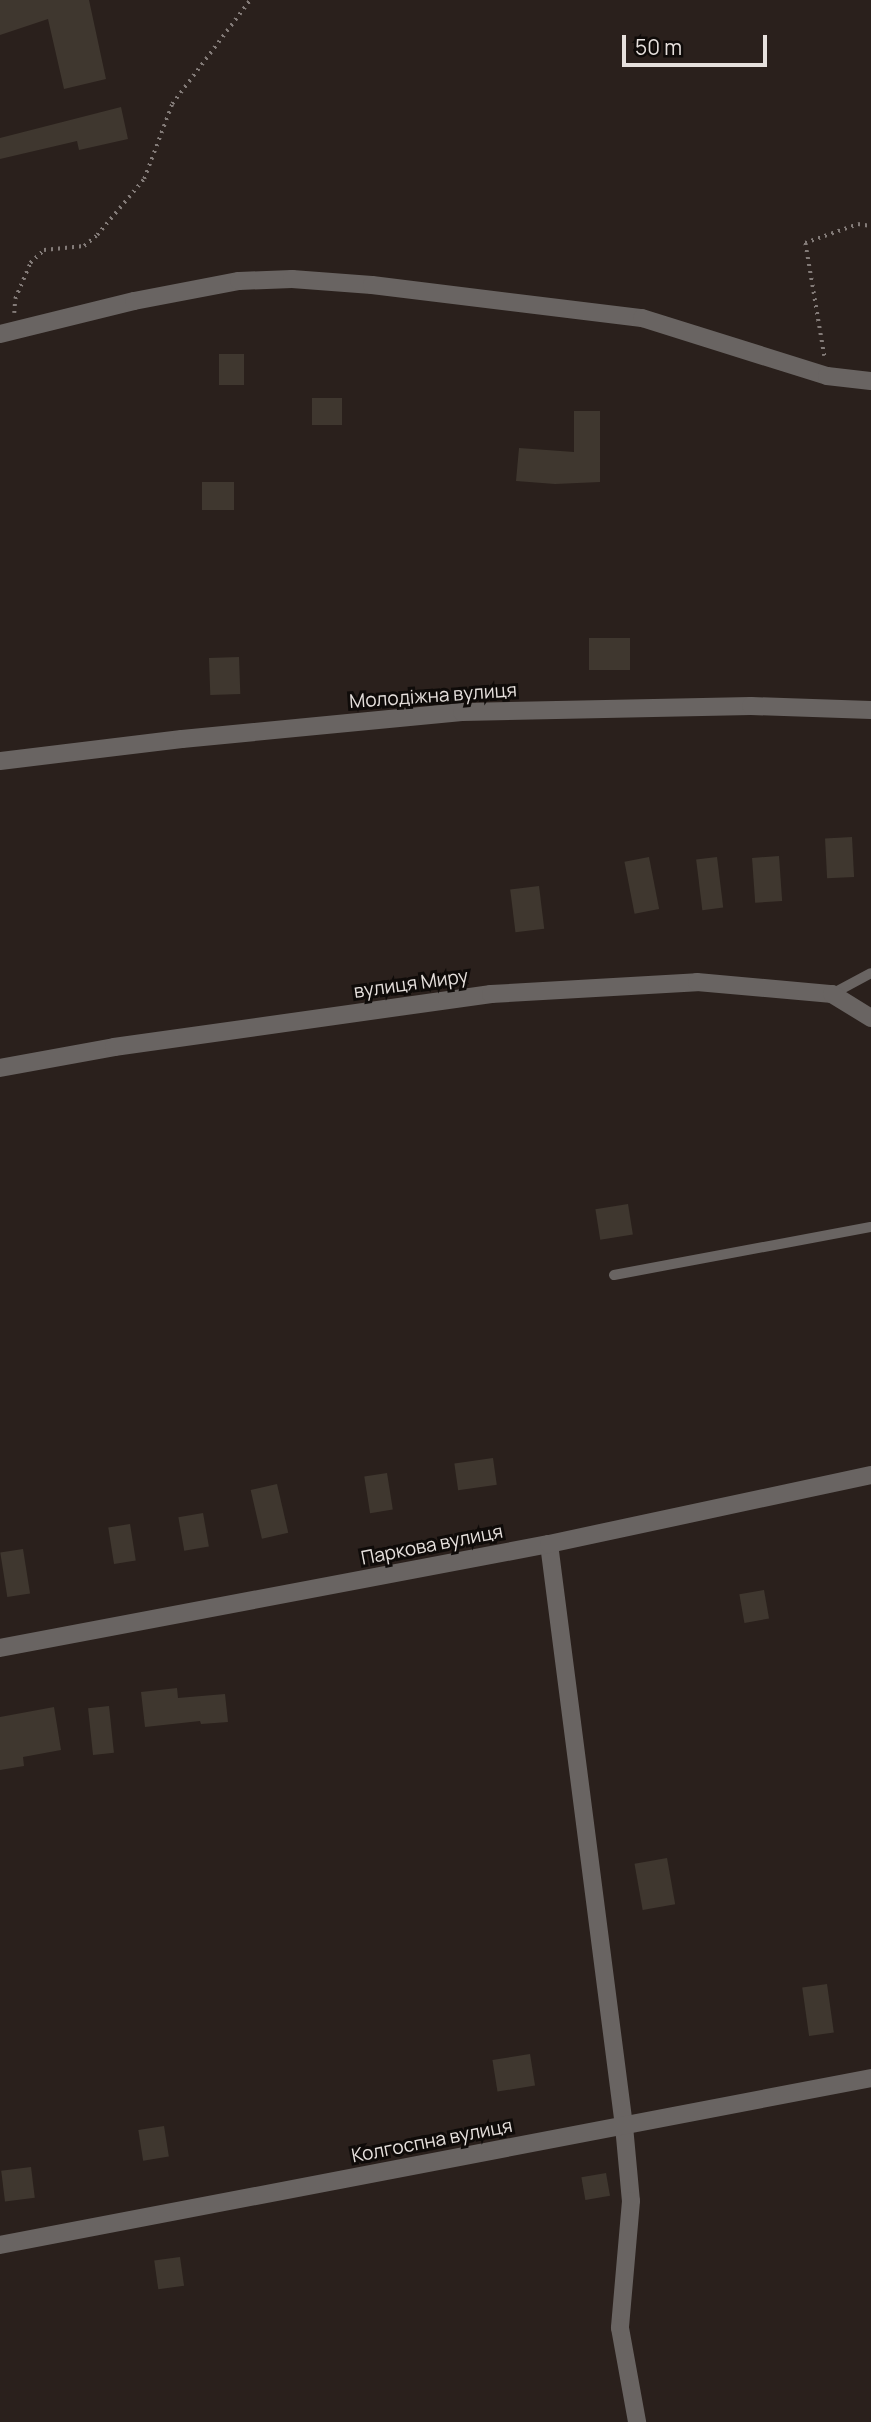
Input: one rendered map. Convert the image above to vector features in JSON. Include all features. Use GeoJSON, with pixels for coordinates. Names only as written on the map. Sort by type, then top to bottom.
{"type":"FeatureCollection","features":[{"type":"Feature","properties":{"kind":"street"},"geometry":{"type":"LineString","coordinates":[[6,333],[134,301],[226,284],[292,279],[372,285],[642,318],[827,376],[871,381]]}},
{"type":"Feature","properties":{"kind":"street","name":"Молодіжна вулиця"},"geometry":{"type":"LineString","coordinates":[[0,761],[182,739],[462,712],[751,706],[871,710]]}},
{"type":"Feature","properties":{"kind":"street","name":"вулиця Миру"},"geometry":{"type":"LineString","coordinates":[[0,1068],[114,1047],[491,994],[697,982],[832,994]]}},
{"type":"Feature","properties":{"kind":"street"},"geometry":{"type":"LineString","coordinates":[[832,994],[871,1018]]}},
{"type":"Feature","properties":{"kind":"street","name":"Паркова вулиця"},"geometry":{"type":"LineString","coordinates":[[0,1648],[549,1544],[871,1475]]}},
{"type":"Feature","properties":{"kind":"street"},"geometry":{"type":"LineString","coordinates":[[549,1544],[624,2126],[631,2201],[620,2328],[637,2422]]}},
{"type":"Feature","properties":{"kind":"street","name":"Колгоспна вулиця"},"geometry":{"type":"LineString","coordinates":[[0,2245],[871,2078]]}},
{"type":"Feature","properties":{"kind":"lane"},"geometry":{"type":"LineString","coordinates":[[832,994],[871,973]]}},
{"type":"Feature","properties":{"kind":"lane"},"geometry":{"type":"LineString","coordinates":[[614,1275],[871,1227]]}},
{"type":"Feature","properties":{"kind":"path"},"geometry":{"type":"LineString","coordinates":[[6,333],[15,299],[30,262],[44,250],[84,246],[97,235],[144,179],[172,104],[250,0]]}},
{"type":"Feature","properties":{"kind":"path"},"geometry":{"type":"LineString","coordinates":[[827,376],[805,243],[858,224],[871,226]]}},
{"type":"Feature","properties":{"kind":"building"},"geometry":{"type":"Polygon","coordinates":[[[0,0],[89,0],[106,79],[64,89],[48,19],[0,35],[0,0]]]}},
{"type":"Feature","properties":{"kind":"building"},"geometry":{"type":"Polygon","coordinates":[[[121,107],[128,139],[79,150],[77,141],[0,159],[0,138],[121,107]]]}},
{"type":"Feature","properties":{"kind":"building"},"geometry":{"type":"Polygon","coordinates":[[[219,354],[244,354],[244,385],[219,385],[219,354]]]}},
{"type":"Feature","properties":{"kind":"building"},"geometry":{"type":"Polygon","coordinates":[[[312,398],[342,398],[342,425],[312,425],[312,398]]]}},
{"type":"Feature","properties":{"kind":"building"},"geometry":{"type":"Polygon","coordinates":[[[574,411],[600,411],[600,482],[555,484],[516,481],[519,448],[574,452],[574,411]]]}},
{"type":"Feature","properties":{"kind":"building"},"geometry":{"type":"Polygon","coordinates":[[[202,482],[234,482],[234,510],[202,510],[202,482]]]}},
{"type":"Feature","properties":{"kind":"building"},"geometry":{"type":"Polygon","coordinates":[[[589,638],[630,638],[630,670],[589,670],[589,638]]]}},
{"type":"Feature","properties":{"kind":"building"},"geometry":{"type":"Polygon","coordinates":[[[239,657],[240,694],[210,695],[209,658],[239,657]]]}},
{"type":"Feature","properties":{"kind":"building"},"geometry":{"type":"Polygon","coordinates":[[[852,837],[854,877],[827,878],[825,838],[852,837]]]}},
{"type":"Feature","properties":{"kind":"building"},"geometry":{"type":"Polygon","coordinates":[[[779,856],[782,901],[755,903],[752,858],[779,856]]]}},
{"type":"Feature","properties":{"kind":"building"},"geometry":{"type":"Polygon","coordinates":[[[649,857],[659,909],[635,914],[624,862],[649,857]]]}},
{"type":"Feature","properties":{"kind":"building"},"geometry":{"type":"Polygon","coordinates":[[[717,857],[723,908],[702,910],[696,860],[717,857]]]}},
{"type":"Feature","properties":{"kind":"building"},"geometry":{"type":"Polygon","coordinates":[[[539,886],[544,929],[515,932],[510,890],[539,886]]]}},
{"type":"Feature","properties":{"kind":"building"},"geometry":{"type":"Polygon","coordinates":[[[628,1204],[633,1235],[600,1240],[595,1209],[628,1204]]]}},
{"type":"Feature","properties":{"kind":"building"},"geometry":{"type":"Polygon","coordinates":[[[493,1458],[497,1485],[458,1490],[454,1463],[493,1458]]]}},
{"type":"Feature","properties":{"kind":"building"},"geometry":{"type":"Polygon","coordinates":[[[387,1473],[393,1510],[370,1513],[364,1477],[387,1473]]]}},
{"type":"Feature","properties":{"kind":"building"},"geometry":{"type":"Polygon","coordinates":[[[277,1484],[288,1533],[262,1539],[251,1490],[277,1484]]]}},
{"type":"Feature","properties":{"kind":"building"},"geometry":{"type":"Polygon","coordinates":[[[203,1513],[209,1546],[184,1551],[178,1517],[203,1513]]]}},
{"type":"Feature","properties":{"kind":"building"},"geometry":{"type":"Polygon","coordinates":[[[130,1524],[136,1561],[114,1564],[108,1527],[130,1524]]]}},
{"type":"Feature","properties":{"kind":"building"},"geometry":{"type":"Polygon","coordinates":[[[23,1549],[30,1593],[7,1597],[0,1553],[23,1549]]]}},
{"type":"Feature","properties":{"kind":"building"},"geometry":{"type":"Polygon","coordinates":[[[764,1590],[769,1619],[744,1623],[739,1594],[764,1590]]]}},
{"type":"Feature","properties":{"kind":"building"},"geometry":{"type":"Polygon","coordinates":[[[177,1688],[178,1698],[225,1694],[228,1722],[201,1724],[200,1721],[145,1727],[141,1692],[177,1688]]]}},
{"type":"Feature","properties":{"kind":"building"},"geometry":{"type":"Polygon","coordinates":[[[109,1706],[114,1753],[93,1755],[88,1708],[109,1706]]]}},
{"type":"Feature","properties":{"kind":"building"},"geometry":{"type":"Polygon","coordinates":[[[54,1707],[61,1750],[23,1757],[24,1766],[0,1770],[0,1717],[54,1707]]]}},
{"type":"Feature","properties":{"kind":"building"},"geometry":{"type":"Polygon","coordinates":[[[667,1858],[675,1904],[643,1910],[635,1864],[667,1858]]]}},
{"type":"Feature","properties":{"kind":"building"},"geometry":{"type":"Polygon","coordinates":[[[827,1984],[834,2033],[809,2036],[802,1987],[827,1984]]]}},
{"type":"Feature","properties":{"kind":"building"},"geometry":{"type":"Polygon","coordinates":[[[530,2054],[535,2086],[497,2092],[492,2060],[530,2054]]]}},
{"type":"Feature","properties":{"kind":"building"},"geometry":{"type":"Polygon","coordinates":[[[164,2126],[169,2157],[143,2161],[138,2130],[164,2126]]]}},
{"type":"Feature","properties":{"kind":"building"},"geometry":{"type":"Polygon","coordinates":[[[31,2167],[35,2198],[5,2201],[1,2171],[31,2167]]]}},
{"type":"Feature","properties":{"kind":"building"},"geometry":{"type":"Polygon","coordinates":[[[606,2173],[610,2196],[585,2200],[581,2177],[606,2173]]]}},
{"type":"Feature","properties":{"kind":"building"},"geometry":{"type":"Polygon","coordinates":[[[180,2257],[184,2286],[158,2289],[154,2261],[180,2257]]]}}]}
